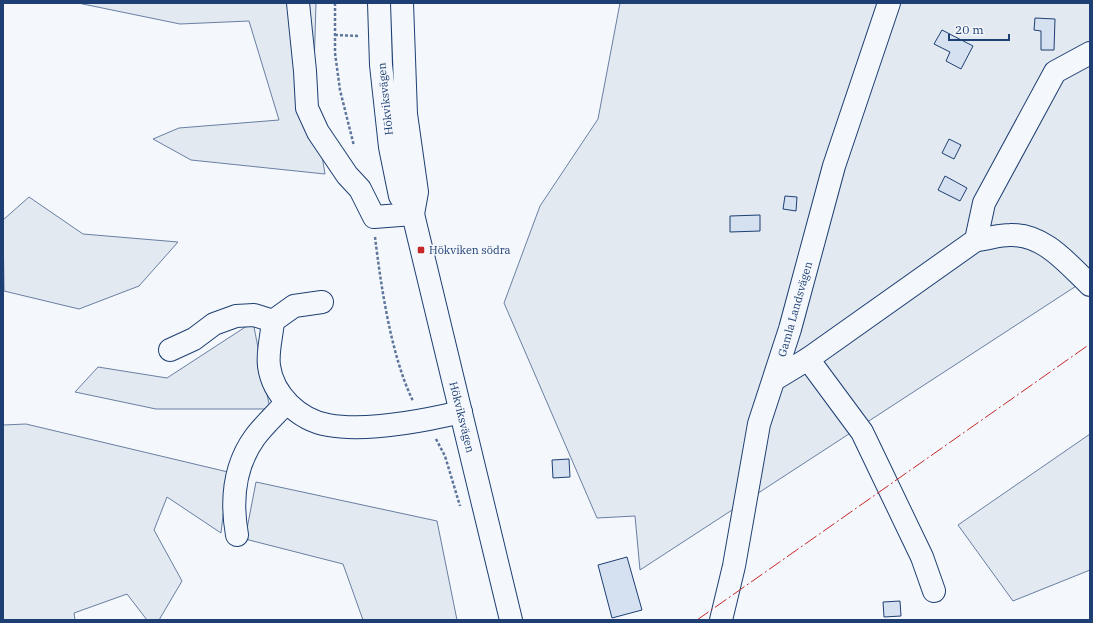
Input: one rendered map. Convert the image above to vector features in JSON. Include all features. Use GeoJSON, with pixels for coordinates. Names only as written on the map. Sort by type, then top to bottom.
{"type":"FeatureCollection","features":[{"type":"Feature","properties":{"kind":"street"},"geometry":{"type":"LineString","coordinates":[[298,3],[306,71],[307,108],[318,132],[343,170],[360,189],[374,217],[413,214]]}},
{"type":"Feature","properties":{"kind":"street","name":"Hökviksvägen"},"geometry":{"type":"LineString","coordinates":[[379,3],[381,65],[390,147],[400,196],[413,214],[512,620]]}},
{"type":"Feature","properties":{"kind":"street","name":"Hökviksvägen"},"geometry":{"type":"LineString","coordinates":[[402,3],[406,114],[417,192],[413,214]]}},
{"type":"Feature","properties":{"kind":"street","name":"Gamla Landsvägen"},"geometry":{"type":"LineString","coordinates":[[721,620],[734,566],[759,424],[775,379],[834,166],[889,3]]}},
{"type":"Feature","properties":{"kind":"street"},"geometry":{"type":"LineString","coordinates":[[976,240],[984,203],[1055,72],[1090,53]]}},
{"type":"Feature","properties":{"kind":"street"},"geometry":{"type":"LineString","coordinates":[[775,379],[808,359],[976,240],[1010,235],[1031,238],[1049,246],[1090,285]]}},
{"type":"Feature","properties":{"kind":"street"},"geometry":{"type":"LineString","coordinates":[[322,302],[294,306],[273,321],[269,365],[274,386],[286,403],[305,416],[327,425],[357,427],[423,421],[461,412]]}},
{"type":"Feature","properties":{"kind":"street"},"geometry":{"type":"LineString","coordinates":[[170,350],[194,339],[214,324],[236,316],[254,315],[273,321]]}},
{"type":"Feature","properties":{"kind":"street"},"geometry":{"type":"LineString","coordinates":[[808,359],[862,432],[922,557],[934,591]]}},
{"type":"Feature","properties":{"kind":"street"},"geometry":{"type":"LineString","coordinates":[[237,535],[234,489],[245,453],[256,437],[286,403]]}},
{"type":"Feature","properties":{"kind":"path"},"geometry":{"type":"LineString","coordinates":[[335,3],[335,53],[340,90],[355,147]]}},
{"type":"Feature","properties":{"kind":"path"},"geometry":{"type":"LineString","coordinates":[[335,35],[361,36]]}},
{"type":"Feature","properties":{"kind":"path"},"geometry":{"type":"LineString","coordinates":[[374,217],[375,238],[386,309],[403,381],[423,421],[445,456],[461,509]]}},
{"type":"Feature","properties":{"kind":"shaded area"},"geometry":{"type":"Polygon","coordinates":[[[78,3],[316,3],[313,102],[325,174],[191,160],[153,139],[179,128],[279,120],[249,21],[180,24],[78,3]]]}},
{"type":"Feature","properties":{"kind":"shaded area"},"geometry":{"type":"Polygon","coordinates":[[[620,3],[1090,3],[1090,277],[640,570],[635,516],[597,518],[504,303],[540,206],[598,119],[620,3]]]}},
{"type":"Feature","properties":{"kind":"shaded area"},"geometry":{"type":"Polygon","coordinates":[[[29,197],[83,234],[178,242],[139,286],[79,309],[4,291],[3,220],[29,197]]]}},
{"type":"Feature","properties":{"kind":"shaded area"},"geometry":{"type":"Polygon","coordinates":[[[253,322],[270,409],[156,409],[75,392],[98,367],[167,378],[253,322]]]}},
{"type":"Feature","properties":{"kind":"shaded area"},"geometry":{"type":"Polygon","coordinates":[[[26,424],[228,472],[221,533],[167,497],[154,530],[182,581],[159,620],[147,620],[127,594],[74,613],[75,620],[3,620],[3,425],[26,424]]]}},
{"type":"Feature","properties":{"kind":"shaded area"},"geometry":{"type":"Polygon","coordinates":[[[1090,434],[1090,570],[1013,601],[958,525],[1090,434]]]}},
{"type":"Feature","properties":{"kind":"shaded area"},"geometry":{"type":"Polygon","coordinates":[[[256,482],[437,521],[457,620],[363,620],[343,564],[245,539],[256,482]]]}},
{"type":"Feature","properties":{"kind":"building"},"geometry":{"type":"Polygon","coordinates":[[[1035,18],[1055,19],[1054,50],[1041,50],[1041,31],[1034,30],[1035,18]]]}},
{"type":"Feature","properties":{"kind":"building"},"geometry":{"type":"Polygon","coordinates":[[[942,30],[973,46],[961,69],[946,61],[950,52],[934,44],[942,30]]]}},
{"type":"Feature","properties":{"kind":"building"},"geometry":{"type":"Polygon","coordinates":[[[949,139],[961,145],[954,159],[942,153],[949,139]]]}},
{"type":"Feature","properties":{"kind":"building"},"geometry":{"type":"Polygon","coordinates":[[[945,176],[967,188],[960,201],[938,190],[945,176]]]}},
{"type":"Feature","properties":{"kind":"building"},"geometry":{"type":"Polygon","coordinates":[[[785,196],[797,197],[796,211],[783,209],[785,196]]]}},
{"type":"Feature","properties":{"kind":"building"},"geometry":{"type":"Polygon","coordinates":[[[760,215],[760,231],[730,232],[730,216],[760,215]]]}},
{"type":"Feature","properties":{"kind":"building"},"geometry":{"type":"Polygon","coordinates":[[[569,459],[570,477],[553,478],[552,460],[569,459]]]}},
{"type":"Feature","properties":{"kind":"building"},"geometry":{"type":"Polygon","coordinates":[[[627,557],[642,610],[612,618],[598,565],[627,557]]]}},
{"type":"Feature","properties":{"kind":"building"},"geometry":{"type":"Polygon","coordinates":[[[900,601],[901,616],[884,617],[883,602],[900,601]]]}},
{"type":"Feature","properties":{"kind":"power"},"geometry":{"type":"LineString","coordinates":[[697,620],[1090,344]]}},
{"type":"Feature","properties":{"kind":"place","name":"Hökviken södra"},"geometry":{"type":"Point","coordinates":[421,250]}}]}
